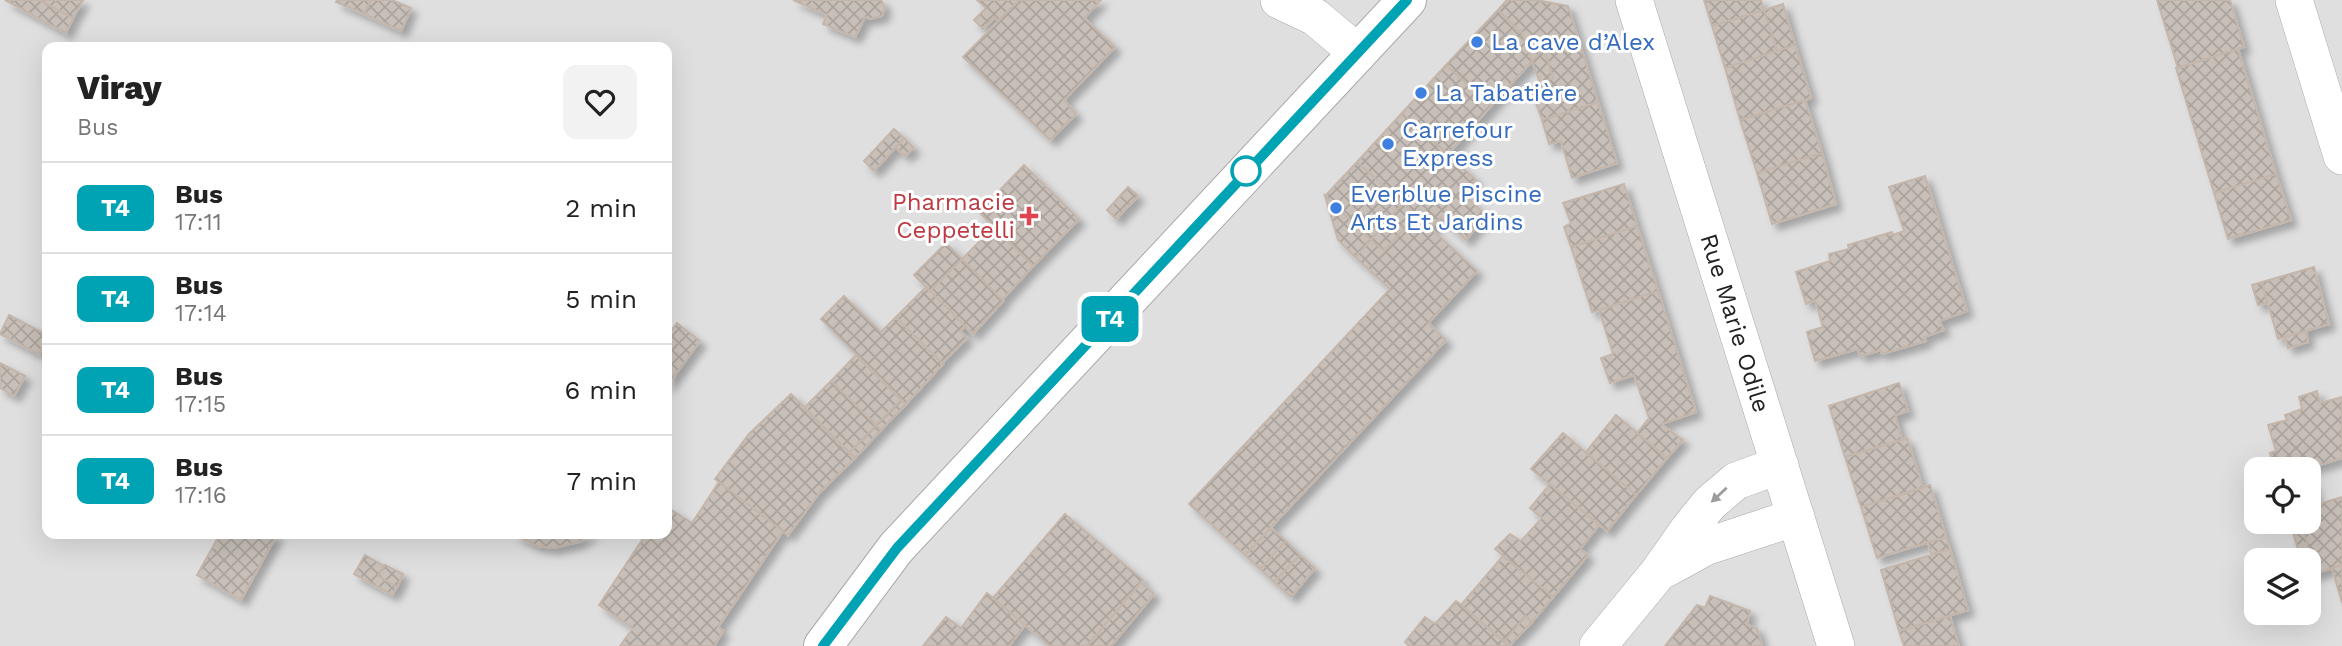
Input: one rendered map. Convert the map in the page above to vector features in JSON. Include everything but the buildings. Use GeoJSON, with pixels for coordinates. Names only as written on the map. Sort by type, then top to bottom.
{"type":"FeatureCollection","features":[{"type":"Feature","properties":{"kind":"street"},"geometry":{"type":"LineString","coordinates":[[1279,0],[1315,17],[1358,53]]}},
{"type":"Feature","properties":{"kind":"street"},"geometry":{"type":"LineString","coordinates":[[823,646],[897,548],[1407,0]]}},
{"type":"Feature","properties":{"kind":"street","name":"Rue Marie Odile"},"geometry":{"type":"LineString","coordinates":[[1634,0],[1836,646]]}},
{"type":"Feature","properties":{"kind":"street"},"geometry":{"type":"LineString","coordinates":[[2294,0],[2342,156]]}},
{"type":"Feature","properties":{"kind":"street"},"geometry":{"type":"LineString","coordinates":[[1598,646],[1722,491],[1736,481],[1780,466]]}},
{"type":"Feature","properties":{"kind":"street"},"geometry":{"type":"LineString","coordinates":[[1658,573],[1705,547],[1796,517]]}},
{"type":"Feature","properties":{"kind":"shaded area"},"geometry":{"type":"Polygon","coordinates":[[[0,0],[2342,0],[2342,646],[0,646],[0,0]]]}},
{"type":"Feature","properties":{"kind":"bus line","name":"T4"},"geometry":{"type":"LineString","coordinates":[[823,646],[897,548],[1407,0]]}},
{"type":"Feature","properties":{"kind":"place","name":"La cave d’Alex"},"geometry":{"type":"Point","coordinates":[1477,42]}},
{"type":"Feature","properties":{"kind":"place","name":"La Tabatière"},"geometry":{"type":"Point","coordinates":[1421,93]}},
{"type":"Feature","properties":{"kind":"place","name":"Carrefour Express"},"geometry":{"type":"Point","coordinates":[1388,144]}},
{"type":"Feature","properties":{"kind":"place","name":"Everblue Piscine Arts Et Jardins"},"geometry":{"type":"Point","coordinates":[1336,208]}},
{"type":"Feature","properties":{"kind":"place","name":"Pharmacie Ceppetelli"},"geometry":{"type":"Point","coordinates":[1029,216]}}]}
